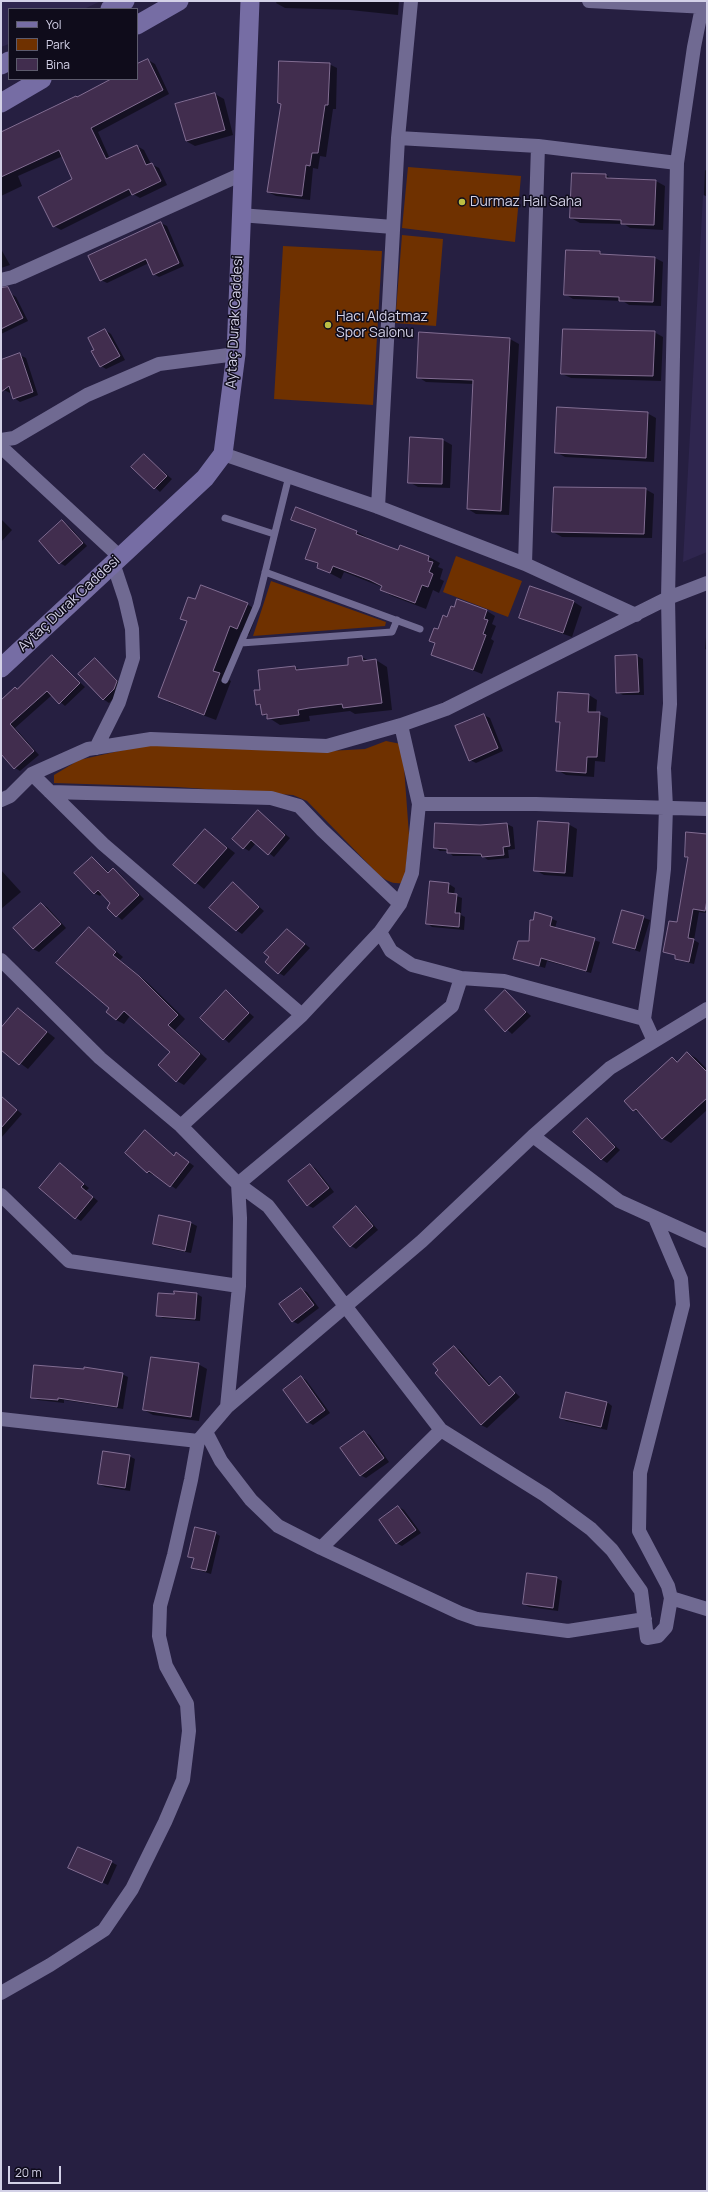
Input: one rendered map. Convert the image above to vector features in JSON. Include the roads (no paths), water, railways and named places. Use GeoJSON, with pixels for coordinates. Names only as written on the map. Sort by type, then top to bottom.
{"type":"FeatureCollection","features":[{"type":"Feature","properties":{"kind":"main road"},"geometry":{"type":"LineString","coordinates":[[112,8],[125,1]]}},
{"type":"Feature","properties":{"kind":"main road"},"geometry":{"type":"LineString","coordinates":[[138,24],[179,1]]}},
{"type":"Feature","properties":{"kind":"main road","name":"Aytaç Durak Caddesi"},"geometry":{"type":"LineString","coordinates":[[1,668],[205,478],[223,454],[236,354],[240,215],[250,1]]}},
{"type":"Feature","properties":{"kind":"main road"},"geometry":{"type":"LineString","coordinates":[[1,103],[40,80]]}},
{"type":"Feature","properties":{"kind":"street"},"geometry":{"type":"LineString","coordinates":[[378,507],[398,138],[411,1]]}},
{"type":"Feature","properties":{"kind":"street"},"geometry":{"type":"LineString","coordinates":[[589,1],[705,7],[694,47],[677,163],[668,598],[670,704],[664,768],[666,807],[660,899],[644,1018],[654,1041]]}},
{"type":"Feature","properties":{"kind":"street"},"geometry":{"type":"LineString","coordinates":[[398,138],[538,146],[677,163]]}},
{"type":"Feature","properties":{"kind":"street"},"geometry":{"type":"LineString","coordinates":[[526,564],[538,146]]}},
{"type":"Feature","properties":{"kind":"street"},"geometry":{"type":"LineString","coordinates":[[1,280],[13,277],[242,174]]}},
{"type":"Feature","properties":{"kind":"street"},"geometry":{"type":"LineString","coordinates":[[240,215],[393,227]]}},
{"type":"Feature","properties":{"kind":"street"},"geometry":{"type":"LineString","coordinates":[[1,440],[14,438],[87,395],[159,364],[236,354]]}},
{"type":"Feature","properties":{"kind":"street"},"geometry":{"type":"LineString","coordinates":[[1,447],[117,560],[132,629],[133,658],[119,702],[96,748]]}},
{"type":"Feature","properties":{"kind":"street"},"geometry":{"type":"LineString","coordinates":[[223,454],[378,507],[526,564],[636,615]]}},
{"type":"Feature","properties":{"kind":"street"},"geometry":{"type":"LineString","coordinates":[[1,800],[10,796],[32,774],[88,749],[151,740],[327,746],[401,725],[446,709],[668,598],[707,583]]}},
{"type":"Feature","properties":{"kind":"street"},"geometry":{"type":"LineString","coordinates":[[181,1126],[302,1015],[380,932],[400,904],[412,873],[419,804],[401,725]]}},
{"type":"Feature","properties":{"kind":"street"},"geometry":{"type":"LineString","coordinates":[[32,774],[103,844],[302,1015]]}},
{"type":"Feature","properties":{"kind":"street"},"geometry":{"type":"LineString","coordinates":[[50,792],[271,798],[300,806],[322,830],[400,904]]}},
{"type":"Feature","properties":{"kind":"street"},"geometry":{"type":"LineString","coordinates":[[419,804],[666,807],[707,809]]}},
{"type":"Feature","properties":{"kind":"street"},"geometry":{"type":"LineString","coordinates":[[380,932],[391,951],[412,965],[462,978],[504,981],[644,1018]]}},
{"type":"Feature","properties":{"kind":"street"},"geometry":{"type":"LineString","coordinates":[[1,960],[100,1058],[181,1126],[238,1184],[268,1206],[441,1430],[545,1495],[591,1529],[612,1550],[641,1591],[647,1638],[658,1636],[666,1628],[671,1598],[668,1586],[639,1531],[640,1473],[683,1305],[681,1279],[655,1218]]}},
{"type":"Feature","properties":{"kind":"street"},"geometry":{"type":"LineString","coordinates":[[238,1184],[452,1006],[462,978]]}},
{"type":"Feature","properties":{"kind":"street"},"geometry":{"type":"LineString","coordinates":[[1,1993],[50,1965],[104,1930],[132,1889],[165,1822],[183,1780],[189,1731],[187,1704],[166,1666],[159,1636],[160,1606],[174,1555],[202,1437],[227,1407],[422,1241],[534,1136],[610,1068],[707,1009]]}},
{"type":"Feature","properties":{"kind":"street"},"geometry":{"type":"LineString","coordinates":[[534,1136],[619,1202],[707,1241]]}},
{"type":"Feature","properties":{"kind":"street"},"geometry":{"type":"LineString","coordinates":[[227,1407],[239,1286],[240,1218],[238,1184]]}},
{"type":"Feature","properties":{"kind":"street"},"geometry":{"type":"LineString","coordinates":[[1,1195],[69,1261],[239,1286]]}},
{"type":"Feature","properties":{"kind":"street"},"geometry":{"type":"LineString","coordinates":[[1,1419],[202,1437],[251,1500],[278,1526],[321,1548],[460,1613],[477,1619],[568,1631],[645,1619]]}},
{"type":"Feature","properties":{"kind":"street"},"geometry":{"type":"LineString","coordinates":[[321,1548],[441,1430]]}},
{"type":"Feature","properties":{"kind":"street"},"geometry":{"type":"LineString","coordinates":[[671,1598],[707,1609]]}},
{"type":"Feature","properties":{"kind":"lane"},"geometry":{"type":"LineString","coordinates":[[225,680],[257,605],[289,476]]}},
{"type":"Feature","properties":{"kind":"lane"},"geometry":{"type":"LineString","coordinates":[[225,518],[274,534]]}},
{"type":"Feature","properties":{"kind":"lane"},"geometry":{"type":"LineString","coordinates":[[265,572],[420,629]]}},
{"type":"Feature","properties":{"kind":"lane"},"geometry":{"type":"LineString","coordinates":[[241,643],[392,632],[397,620]]}},
{"type":"Feature","properties":{"kind":"place","name":"Durmaz Halı Saha"},"geometry":{"type":"Point","coordinates":[462,202]}},
{"type":"Feature","properties":{"kind":"place","name":"Hacı Aldatmaz Spor Salonu"},"geometry":{"type":"Point","coordinates":[328,325]}}]}
